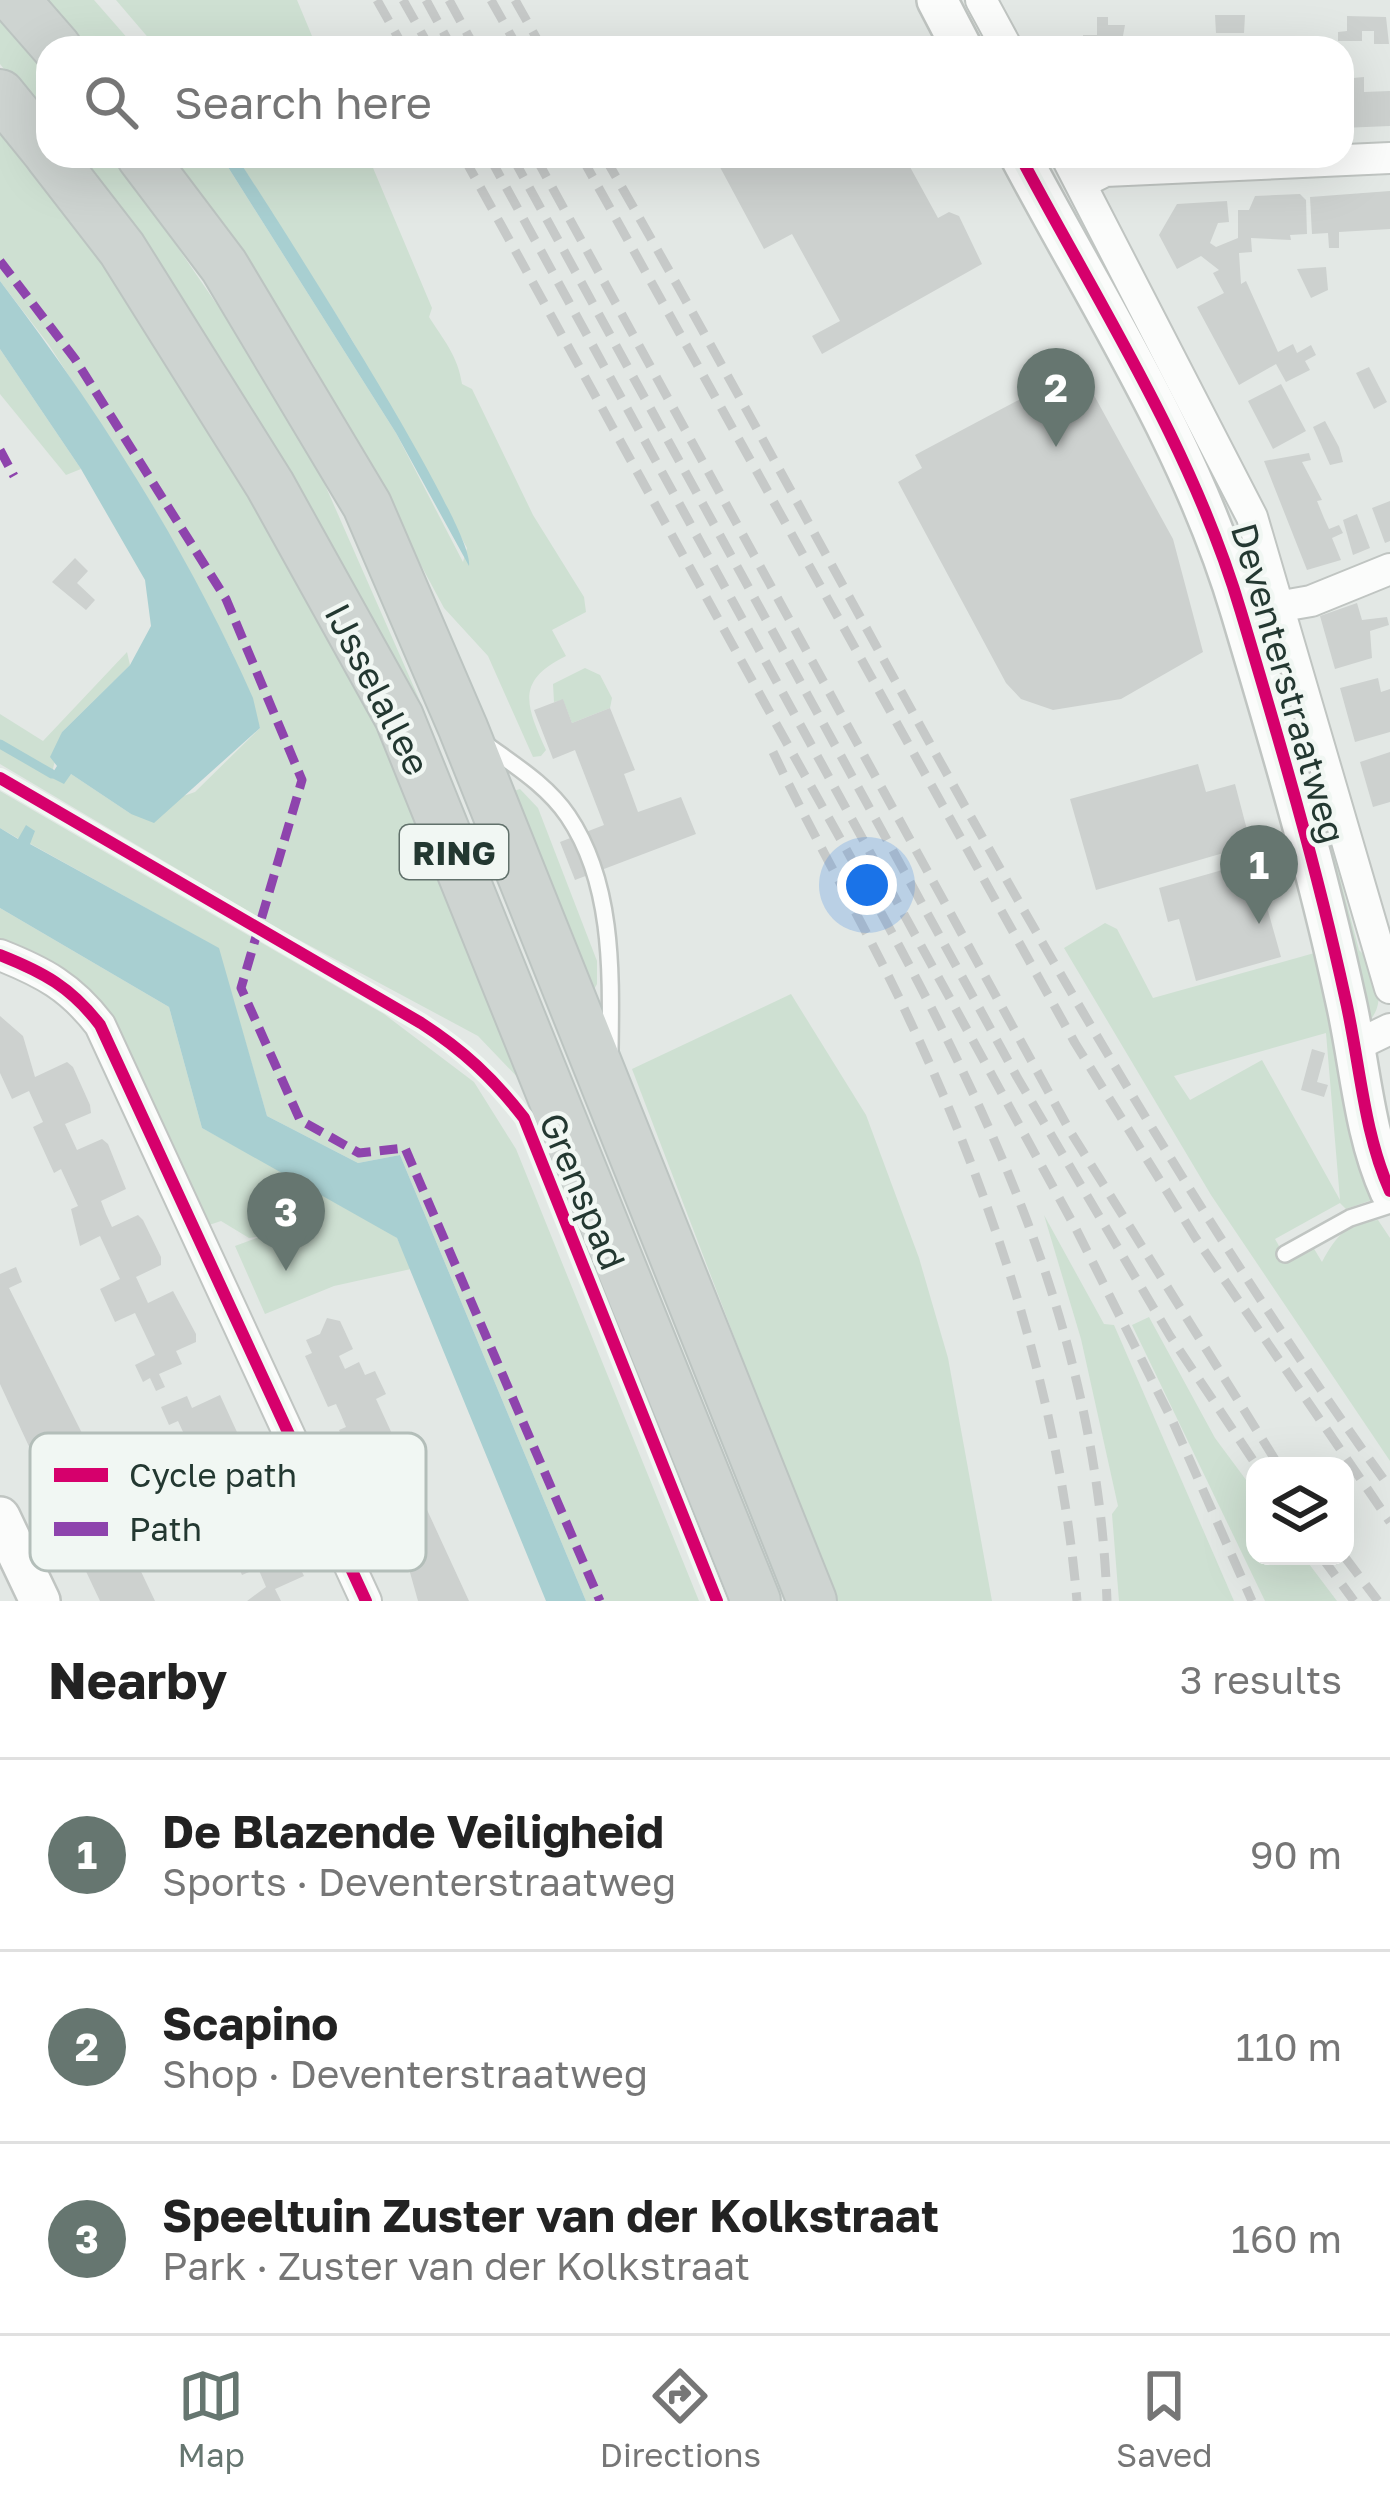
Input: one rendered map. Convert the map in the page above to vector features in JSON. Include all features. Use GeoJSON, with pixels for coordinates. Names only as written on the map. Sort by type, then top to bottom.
{"type":"FeatureCollection","features":[{"type":"Feature","properties":{"kind":"main road"},"geometry":{"type":"LineString","coordinates":[[14,0],[46,36]]}},
{"type":"Feature","properties":{"kind":"main road","name":"IJsselallee"},"geometry":{"type":"LineString","coordinates":[[0,94],[36,139]]}},
{"type":"Feature","properties":{"kind":"main road","name":"IJsselallee"},"geometry":{"type":"LineString","coordinates":[[59,168],[122,249],[270,485],[399,717],[756,1601]]}},
{"type":"Feature","properties":{"kind":"main road","name":"IJsselallee"},"geometry":{"type":"LineString","coordinates":[[150,168],[224,266],[367,505],[464,728],[812,1601]]}},
{"type":"Feature","properties":{"kind":"street"},"geometry":{"type":"LineString","coordinates":[[937,0],[956,36]]}},
{"type":"Feature","properties":{"kind":"street"},"geometry":{"type":"LineString","coordinates":[[981,0],[1000,36]]}},
{"type":"Feature","properties":{"kind":"street"},"geometry":{"type":"LineString","coordinates":[[1354,160],[1390,158]]}},
{"type":"Feature","properties":{"kind":"street","name":"Deventerstraatweg"},"geometry":{"type":"LineString","coordinates":[[1026,168],[1183,457],[1241,611],[1372,1038],[1370,1132],[1390,1191]]}},
{"type":"Feature","properties":{"kind":"street"},"geometry":{"type":"LineString","coordinates":[[1073,170],[1172,168]]}},
{"type":"Feature","properties":{"kind":"street","name":"Deventerstraatweg"},"geometry":{"type":"LineString","coordinates":[[1073,170],[1252,517],[1390,988]]}},
{"type":"Feature","properties":{"kind":"street"},"geometry":{"type":"LineString","coordinates":[[1241,611],[1311,601],[1390,569]]}},
{"type":"Feature","properties":{"kind":"street"},"geometry":{"type":"LineString","coordinates":[[0,955],[51,975],[78,996],[100,1025],[288,1433]]}},
{"type":"Feature","properties":{"kind":"street"},"geometry":{"type":"LineString","coordinates":[[0,1517],[31,1598]]}},
{"type":"Feature","properties":{"kind":"street"},"geometry":{"type":"LineString","coordinates":[[352,1571],[366,1601]]}},
{"type":"Feature","properties":{"kind":"lane"},"geometry":{"type":"LineString","coordinates":[[464,728],[540,784],[570,818],[600,894],[611,956],[610,1096]]}},
{"type":"Feature","properties":{"kind":"lane"},"geometry":{"type":"LineString","coordinates":[[1285,1254],[1350,1218],[1390,1205]]}},
{"type":"Feature","properties":{"kind":"green space"},"geometry":{"type":"Polygon","coordinates":[[[37,0],[94,0],[126,36],[66,36],[37,0]]]}},
{"type":"Feature","properties":{"kind":"green space"},"geometry":{"type":"Polygon","coordinates":[[[116,0],[297,0],[312,36],[147,36],[116,0]]]}},
{"type":"Feature","properties":{"kind":"green space"},"geometry":{"type":"Polygon","coordinates":[[[0,11],[36,54],[36,108],[0,64],[0,11]]]}},
{"type":"Feature","properties":{"kind":"green space"},"geometry":{"type":"Polygon","coordinates":[[[0,119],[93,235],[374,700],[524,1084],[478,1036],[275,927],[0,764],[0,714],[43,741],[127,652],[130,665],[62,732],[51,777],[71,774],[131,814],[195,792],[260,728],[232,652],[156,511],[49,345],[0,281],[0,119]]]}},
{"type":"Feature","properties":{"kind":"green space"},"geometry":{"type":"Polygon","coordinates":[[[84,168],[123,168],[244,344],[322,478],[420,701],[223,361],[84,168]]]}},
{"type":"Feature","properties":{"kind":"green space"},"geometry":{"type":"Polygon","coordinates":[[[170,168],[229,168],[396,433],[463,562],[467,548],[352,340],[244,168],[373,168],[432,308],[429,317],[453,356],[462,384],[472,389],[533,515],[584,597],[586,612],[552,630],[566,656],[539,675],[529,696],[546,750],[541,756],[533,757],[488,656],[444,608],[313,364],[258,279],[170,168]]]}},
{"type":"Feature","properties":{"kind":"green space"},"geometry":{"type":"Polygon","coordinates":[[[0,349],[81,469],[66,475],[0,394],[0,349]]]}},
{"type":"Feature","properties":{"kind":"green space"},"geometry":{"type":"Polygon","coordinates":[[[1274,627],[1359,950],[1377,983],[1378,1002],[1371,1019],[1266,631],[1274,627]]]}},
{"type":"Feature","properties":{"kind":"green space"},"geometry":{"type":"Polygon","coordinates":[[[585,668],[600,675],[612,698],[610,708],[572,723],[563,700],[554,702],[553,684],[585,668]]]}},
{"type":"Feature","properties":{"kind":"green space"},"geometry":{"type":"Polygon","coordinates":[[[520,789],[538,808],[597,961],[597,984],[589,998],[507,793],[520,789]]]}},
{"type":"Feature","properties":{"kind":"green space"},"geometry":{"type":"Polygon","coordinates":[[[0,791],[384,1014],[474,1082],[516,1149],[699,1601],[586,1601],[400,1155],[358,1163],[267,1116],[218,948],[29,843],[26,826],[19,839],[0,828],[0,791]]]}},
{"type":"Feature","properties":{"kind":"green space"},"geometry":{"type":"Polygon","coordinates":[[[0,908],[169,1007],[202,1128],[378,1224],[397,1238],[411,1269],[334,1286],[265,1314],[235,1246],[262,1236],[249,1238],[221,1221],[206,1226],[98,1000],[66,971],[0,939],[0,908]]]}},
{"type":"Feature","properties":{"kind":"green space"},"geometry":{"type":"Polygon","coordinates":[[[1105,923],[1117,929],[1153,998],[1318,952],[1372,1200],[1346,1209],[1340,1203],[1275,1239],[1287,1260],[1313,1247],[1322,1262],[1338,1238],[1358,1224],[1378,1220],[1390,1238],[1390,1461],[1211,1195],[1064,948],[1105,923]],[[1326,1033],[1174,1076],[1190,1100],[1262,1060],[1340,1200],[1326,1033]]]}},
{"type":"Feature","properties":{"kind":"green space"},"geometry":{"type":"Polygon","coordinates":[[[791,994],[866,1115],[919,1258],[948,1358],[992,1601],[835,1601],[632,1069],[791,994]]]}},
{"type":"Feature","properties":{"kind":"green space"},"geometry":{"type":"Polygon","coordinates":[[[1044,1215],[1104,1324],[1114,1325],[1234,1601],[1119,1601],[1112,1514],[1118,1506],[1081,1339],[1044,1215]]]}},
{"type":"Feature","properties":{"kind":"green space"},"geometry":{"type":"Polygon","coordinates":[[[1149,1317],[1215,1438],[1246,1480],[1246,1562],[1132,1325],[1149,1317]]]}},
{"type":"Feature","properties":{"kind":"green space"},"geometry":{"type":"Polygon","coordinates":[[[1248,1565],[1310,1565],[1337,1601],[1265,1601],[1248,1565]]]}},
{"type":"Feature","properties":{"kind":"water"},"geometry":{"type":"Polygon","coordinates":[[[229,168],[244,168],[368,366],[440,493],[469,566],[396,433],[229,168]]]}},
{"type":"Feature","properties":{"kind":"water"},"geometry":{"type":"Polygon","coordinates":[[[0,281],[139,482],[200,588],[253,698],[260,728],[154,823],[131,814],[71,774],[64,784],[50,777],[57,766],[50,757],[62,732],[130,665],[151,626],[145,580],[81,469],[0,349],[0,281]]]}},
{"type":"Feature","properties":{"kind":"water"},"geometry":{"type":"Polygon","coordinates":[[[26,825],[35,831],[30,844],[219,948],[267,1116],[358,1163],[400,1155],[586,1601],[546,1601],[397,1238],[202,1128],[169,1007],[0,908],[0,828],[18,839],[26,825]]]}},
{"type":"Feature","properties":{"kind":"building"},"geometry":{"type":"Polygon","coordinates":[[[1215,15],[1245,15],[1244,33],[1216,33],[1215,15]]]}},
{"type":"Feature","properties":{"kind":"building"},"geometry":{"type":"Polygon","coordinates":[[[1347,16],[1386,17],[1389,44],[1374,44],[1374,31],[1362,31],[1362,41],[1338,36],[1347,31],[1347,16]]]}},
{"type":"Feature","properties":{"kind":"building"},"geometry":{"type":"Polygon","coordinates":[[[1097,17],[1108,17],[1108,25],[1125,25],[1123,36],[1083,36],[1097,35],[1097,17]]]}},
{"type":"Feature","properties":{"kind":"building"},"geometry":{"type":"Polygon","coordinates":[[[1364,77],[1364,92],[1390,91],[1390,126],[1354,128],[1354,78],[1364,77]]]}},
{"type":"Feature","properties":{"kind":"building"},"geometry":{"type":"Polygon","coordinates":[[[720,168],[911,168],[938,218],[949,212],[959,216],[982,264],[822,354],[812,336],[840,321],[792,234],[764,249],[720,168]]]}},
{"type":"Feature","properties":{"kind":"building"},"geometry":{"type":"Polygon","coordinates":[[[1390,191],[1390,229],[1339,232],[1339,248],[1329,248],[1328,233],[1312,234],[1310,197],[1390,191]]]}},
{"type":"Feature","properties":{"kind":"building"},"geometry":{"type":"Polygon","coordinates":[[[1300,194],[1306,200],[1307,234],[1290,235],[1291,240],[1251,238],[1252,252],[1239,253],[1241,284],[1246,281],[1278,352],[1293,344],[1297,353],[1311,345],[1316,355],[1305,361],[1310,370],[1286,382],[1276,364],[1239,385],[1197,307],[1224,293],[1213,273],[1219,270],[1201,256],[1177,269],[1159,235],[1177,204],[1227,201],[1229,222],[1218,223],[1210,243],[1216,247],[1238,238],[1238,210],[1249,210],[1255,196],[1300,194]]]}},
{"type":"Feature","properties":{"kind":"building"},"geometry":{"type":"Polygon","coordinates":[[[1326,267],[1328,290],[1311,298],[1297,269],[1326,267]]]}},
{"type":"Feature","properties":{"kind":"building"},"geometry":{"type":"Polygon","coordinates":[[[1369,367],[1387,402],[1374,409],[1356,373],[1369,367]]]}},
{"type":"Feature","properties":{"kind":"building"},"geometry":{"type":"Polygon","coordinates":[[[1079,368],[1173,539],[1203,652],[1121,699],[1053,710],[1021,699],[1006,683],[898,482],[922,468],[915,455],[1079,368]]]}},
{"type":"Feature","properties":{"kind":"building"},"geometry":{"type":"Polygon","coordinates":[[[1281,384],[1306,431],[1273,449],[1248,401],[1281,384]]]}},
{"type":"Feature","properties":{"kind":"building"},"geometry":{"type":"Polygon","coordinates":[[[1325,421],[1343,462],[1330,465],[1313,427],[1325,421]]]}},
{"type":"Feature","properties":{"kind":"building"},"geometry":{"type":"Polygon","coordinates":[[[1309,453],[1311,460],[1302,462],[1322,500],[1317,501],[1324,518],[1329,529],[1339,525],[1343,533],[1332,538],[1341,560],[1307,570],[1264,461],[1309,453]]]}},
{"type":"Feature","properties":{"kind":"building"},"geometry":{"type":"Polygon","coordinates":[[[1390,501],[1390,541],[1385,543],[1372,508],[1390,501]]]}},
{"type":"Feature","properties":{"kind":"building"},"geometry":{"type":"Polygon","coordinates":[[[1357,514],[1370,548],[1353,555],[1343,520],[1357,514]]]}},
{"type":"Feature","properties":{"kind":"building"},"geometry":{"type":"Polygon","coordinates":[[[75,558],[88,571],[77,583],[95,600],[86,610],[52,582],[75,558]]]}},
{"type":"Feature","properties":{"kind":"building"},"geometry":{"type":"Polygon","coordinates":[[[1357,603],[1362,620],[1387,617],[1389,625],[1370,631],[1372,658],[1335,669],[1320,616],[1357,603]]]}},
{"type":"Feature","properties":{"kind":"building"},"geometry":{"type":"Polygon","coordinates":[[[1378,678],[1381,692],[1390,689],[1390,732],[1355,742],[1340,688],[1378,678]]]}},
{"type":"Feature","properties":{"kind":"building"},"geometry":{"type":"Polygon","coordinates":[[[563,699],[572,723],[610,708],[635,770],[624,774],[638,812],[681,797],[696,834],[575,880],[560,842],[604,825],[575,750],[553,759],[534,710],[563,699]]]}},
{"type":"Feature","properties":{"kind":"building"},"geometry":{"type":"Polygon","coordinates":[[[1390,752],[1390,802],[1373,807],[1360,762],[1390,752]]]}},
{"type":"Feature","properties":{"kind":"building"},"geometry":{"type":"Polygon","coordinates":[[[1198,764],[1206,792],[1235,784],[1251,845],[1096,890],[1070,799],[1198,764]]]}},
{"type":"Feature","properties":{"kind":"building"},"geometry":{"type":"Polygon","coordinates":[[[1254,861],[1281,957],[1196,981],[1179,919],[1168,922],[1159,888],[1254,861]]]}},
{"type":"Feature","properties":{"kind":"building"},"geometry":{"type":"Polygon","coordinates":[[[0,1016],[23,1036],[35,1077],[67,1062],[73,1067],[91,1113],[65,1124],[77,1150],[102,1139],[108,1144],[126,1189],[101,1201],[106,1214],[112,1227],[138,1215],[143,1220],[161,1257],[161,1265],[136,1277],[148,1303],[173,1291],[196,1334],[196,1342],[176,1351],[182,1364],[159,1374],[165,1387],[156,1391],[150,1378],[143,1382],[135,1365],[155,1355],[135,1313],[115,1322],[100,1289],[120,1279],[100,1236],[80,1246],[71,1209],[78,1206],[61,1169],[54,1173],[33,1127],[43,1122],[29,1091],[12,1099],[0,1073],[0,1016]]]}},
{"type":"Feature","properties":{"kind":"building"},"geometry":{"type":"Polygon","coordinates":[[[1312,1049],[1325,1053],[1317,1082],[1328,1085],[1324,1097],[1301,1090],[1312,1049]]]}},
{"type":"Feature","properties":{"kind":"building"},"geometry":{"type":"Polygon","coordinates":[[[16,1267],[22,1282],[9,1288],[82,1433],[30,1433],[30,1449],[0,1384],[0,1274],[16,1267]]]}},
{"type":"Feature","properties":{"kind":"building"},"geometry":{"type":"Polygon","coordinates":[[[327,1318],[340,1321],[353,1349],[339,1356],[345,1369],[359,1362],[365,1375],[375,1371],[386,1394],[376,1399],[392,1433],[340,1433],[346,1427],[336,1404],[328,1407],[305,1356],[312,1353],[306,1340],[320,1334],[327,1318]]]}},
{"type":"Feature","properties":{"kind":"building"},"geometry":{"type":"Polygon","coordinates":[[[220,1395],[237,1433],[184,1433],[178,1421],[169,1425],[161,1407],[187,1396],[192,1408],[220,1395]]]}},
{"type":"Feature","properties":{"kind":"building"},"geometry":{"type":"Polygon","coordinates":[[[426,1508],[469,1601],[418,1601],[410,1571],[426,1571],[426,1508]]]}},
{"type":"Feature","properties":{"kind":"building"},"geometry":{"type":"Polygon","coordinates":[[[86,1571],[141,1571],[155,1601],[100,1601],[86,1571]]]}},
{"type":"Feature","properties":{"kind":"building"},"geometry":{"type":"Polygon","coordinates":[[[259,1571],[302,1571],[304,1576],[275,1589],[281,1601],[247,1601],[266,1587],[259,1571]]]}},
{"type":"Feature","properties":{"kind":"waterway"},"geometry":{"type":"LineString","coordinates":[[0,744],[52,774]]}},
{"type":"Feature","properties":{"kind":"railway"},"geometry":{"type":"LineString","coordinates":[[377,0],[397,36]]}},
{"type":"Feature","properties":{"kind":"railway"},"geometry":{"type":"LineString","coordinates":[[403,0],[423,36]]}},
{"type":"Feature","properties":{"kind":"railway"},"geometry":{"type":"LineString","coordinates":[[426,0],[446,36]]}},
{"type":"Feature","properties":{"kind":"railway"},"geometry":{"type":"LineString","coordinates":[[449,0],[468,36]]}},
{"type":"Feature","properties":{"kind":"railway"},"geometry":{"type":"LineString","coordinates":[[491,0],[511,36]]}},
{"type":"Feature","properties":{"kind":"railway"},"geometry":{"type":"LineString","coordinates":[[515,0],[535,36]]}},
{"type":"Feature","properties":{"kind":"railway"},"geometry":{"type":"LineString","coordinates":[[470,168],[891,930],[995,1142],[1038,1251],[1072,1363],[1096,1479],[1107,1601]]}},
{"type":"Feature","properties":{"kind":"railway"},"geometry":{"type":"LineString","coordinates":[[496,168],[1075,1227],[1173,1422],[1252,1601]]}},
{"type":"Feature","properties":{"kind":"railway"},"geometry":{"type":"LineString","coordinates":[[519,168],[1017,1077],[1170,1336],[1251,1457]]}},
{"type":"Feature","properties":{"kind":"railway"},"geometry":{"type":"LineString","coordinates":[[542,168],[1070,1131],[1273,1457]]}},
{"type":"Feature","properties":{"kind":"railway"},"geometry":{"type":"LineString","coordinates":[[588,168],[1075,1043],[1195,1237],[1390,1522]]}},
{"type":"Feature","properties":{"kind":"railway"},"geometry":{"type":"LineString","coordinates":[[611,168],[1076,1000],[1280,1329],[1390,1488]]}},
{"type":"Feature","properties":{"kind":"railway"},"geometry":{"type":"LineString","coordinates":[[773,752],[910,1021],[996,1231],[1056,1452],[1077,1601]]}},
{"type":"Feature","properties":{"kind":"railway"},"geometry":{"type":"LineString","coordinates":[[1328,1565],[1354,1601]]}},
{"type":"Feature","properties":{"kind":"railway"},"geometry":{"type":"LineString","coordinates":[[1351,1565],[1378,1601]]}},
{"type":"Feature","properties":{"kind":"marked path"},"geometry":{"type":"LineString","coordinates":[[0,261],[75,359],[226,599],[302,780],[241,988],[300,1120],[359,1153],[405,1148],[600,1601]]}},
{"type":"Feature","properties":{"kind":"marked path"},"geometry":{"type":"LineString","coordinates":[[0,450],[14,476]]}},
{"type":"Feature","properties":{"kind":"cycle path"},"geometry":{"type":"LineString","coordinates":[[1027,168],[1171,435],[1221,552],[1310,852],[1368,1120],[1390,1191]]}},
{"type":"Feature","properties":{"kind":"cycle path","name":"Grenspad"},"geometry":{"type":"LineString","coordinates":[[0,778],[421,1023],[464,1054],[501,1090],[524,1118],[717,1601]]}},
{"type":"Feature","properties":{"kind":"cycle path"},"geometry":{"type":"LineString","coordinates":[[0,955],[55,982],[100,1025],[288,1433]]}},
{"type":"Feature","properties":{"kind":"cycle path"},"geometry":{"type":"LineString","coordinates":[[352,1571],[366,1601]]}},
{"type":"Feature","properties":{"kind":"place","name":"Scapino"},"geometry":{"type":"Point","coordinates":[1056,447]}},
{"type":"Feature","properties":{"kind":"place","name":"De Blazende Veiligheid"},"geometry":{"type":"Point","coordinates":[1259,924]}},
{"type":"Feature","properties":{"kind":"place","name":"Speeltuin Zuster van der Kolkstraat"},"geometry":{"type":"Point","coordinates":[286,1271]}}]}
